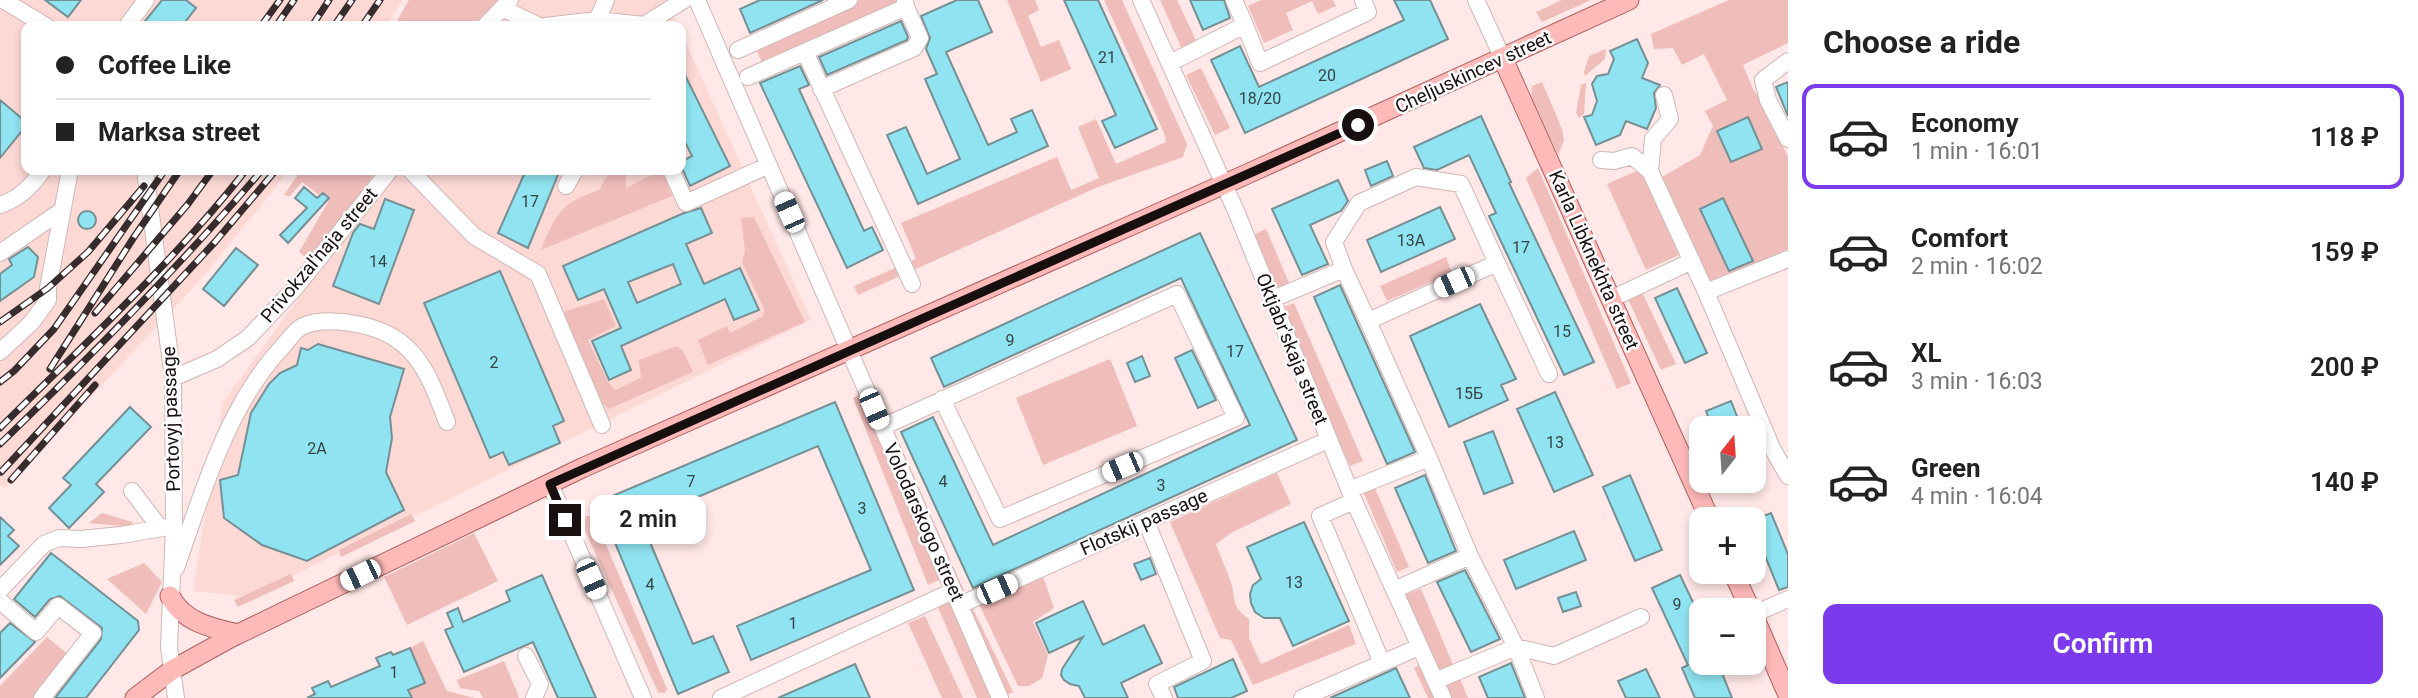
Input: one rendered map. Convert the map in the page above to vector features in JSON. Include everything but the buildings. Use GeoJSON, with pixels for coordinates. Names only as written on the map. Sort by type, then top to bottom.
{"type":"FeatureCollection","features":[{"type":"Feature","properties":{"kind":"main road","name":"Cheljuskincev street"},"geometry":{"type":"LineString","coordinates":[[135,698],[172,670],[238,634],[550,484],[1224,185],[1629,0]]}},
{"type":"Feature","properties":{"kind":"main road","name":"Karla Libknekhta street"},"geometry":{"type":"LineString","coordinates":[[1503,59],[1704,507]]}},
{"type":"Feature","properties":{"kind":"main road"},"geometry":{"type":"LineString","coordinates":[[170,590],[175,606],[190,618],[238,634]]}},
{"type":"Feature","properties":{"kind":"main road"},"geometry":{"type":"LineString","coordinates":[[1766,644],[1788,695]]}},
{"type":"Feature","properties":{"kind":"street"},"geometry":{"type":"LineString","coordinates":[[4,0],[38,21]]}},
{"type":"Feature","properties":{"kind":"street"},"geometry":{"type":"LineString","coordinates":[[131,21],[146,0]]}},
{"type":"Feature","properties":{"kind":"street"},"geometry":{"type":"LineString","coordinates":[[597,20],[606,0]]}},
{"type":"Feature","properties":{"kind":"street"},"geometry":{"type":"LineString","coordinates":[[650,21],[684,0]]}},
{"type":"Feature","properties":{"kind":"street","name":"Volodarskogo street"},"geometry":{"type":"LineString","coordinates":[[697,0],[1000,698]]}},
{"type":"Feature","properties":{"kind":"street"},"geometry":{"type":"LineString","coordinates":[[738,50],[849,0]]}},
{"type":"Feature","properties":{"kind":"street","name":"Oktjabr'skaja street"},"geometry":{"type":"LineString","coordinates":[[1140,0],[1170,62],[1273,299],[1351,495],[1443,698]]}},
{"type":"Feature","properties":{"kind":"street"},"geometry":{"type":"LineString","coordinates":[[1234,0],[1260,62],[1368,12],[1363,0]]}},
{"type":"Feature","properties":{"kind":"street","name":"Karla Libknekhta street"},"geometry":{"type":"LineString","coordinates":[[1476,0],[1503,59]]}},
{"type":"Feature","properties":{"kind":"street"},"geometry":{"type":"LineString","coordinates":[[748,77],[905,3],[920,38],[914,48],[821,89]]}},
{"type":"Feature","properties":{"kind":"street"},"geometry":{"type":"LineString","coordinates":[[490,21],[507,4],[532,21]]}},
{"type":"Feature","properties":{"kind":"street"},"geometry":{"type":"LineString","coordinates":[[588,21],[606,21]]}},
{"type":"Feature","properties":{"kind":"street"},"geometry":{"type":"LineString","coordinates":[[1170,62],[1245,26]]}},
{"type":"Feature","properties":{"kind":"street"},"geometry":{"type":"LineString","coordinates":[[805,52],[912,284]]}},
{"type":"Feature","properties":{"kind":"street"},"geometry":{"type":"LineString","coordinates":[[1788,61],[1763,80],[1768,100],[1788,139]]}},
{"type":"Feature","properties":{"kind":"street"},"geometry":{"type":"LineString","coordinates":[[1650,171],[1653,139],[1670,119],[1664,95]]}},
{"type":"Feature","properties":{"kind":"street"},"geometry":{"type":"LineString","coordinates":[[1601,160],[1614,161],[1632,156],[1650,171],[1706,292],[1772,448],[1788,476]]}},
{"type":"Feature","properties":{"kind":"street"},"geometry":{"type":"LineString","coordinates":[[673,175],[686,204],[769,165]]}},
{"type":"Feature","properties":{"kind":"street"},"geometry":{"type":"LineString","coordinates":[[0,205],[11,202],[24,192],[39,175]]}},
{"type":"Feature","properties":{"kind":"street"},"geometry":{"type":"LineString","coordinates":[[0,352],[32,322],[48,300],[69,175]]}},
{"type":"Feature","properties":{"kind":"street","name":"Portovyj passage"},"geometry":{"type":"LineString","coordinates":[[146,175],[173,378],[167,527],[169,648],[176,698]]}},
{"type":"Feature","properties":{"kind":"street","name":"Privokzal'naja street"},"geometry":{"type":"LineString","coordinates":[[173,378],[218,359],[248,338],[296,287],[386,175]]}},
{"type":"Feature","properties":{"kind":"street"},"geometry":{"type":"LineString","coordinates":[[415,175],[474,236],[538,274],[602,425]]}},
{"type":"Feature","properties":{"kind":"street"},"geometry":{"type":"LineString","coordinates":[[566,186],[572,175]]}},
{"type":"Feature","properties":{"kind":"street"},"geometry":{"type":"LineString","coordinates":[[1536,698],[1516,647],[1470,556],[1334,242],[1359,203],[1416,177],[1461,184],[1549,374]]}},
{"type":"Feature","properties":{"kind":"street"},"geometry":{"type":"LineString","coordinates":[[0,253],[61,211]]}},
{"type":"Feature","properties":{"kind":"street"},"geometry":{"type":"LineString","coordinates":[[1706,292],[1788,258]]}},
{"type":"Feature","properties":{"kind":"street"},"geometry":{"type":"LineString","coordinates":[[1611,299],[1692,261]]}},
{"type":"Feature","properties":{"kind":"street"},"geometry":{"type":"LineString","coordinates":[[1368,321],[1497,262]]}},
{"type":"Feature","properties":{"kind":"street"},"geometry":{"type":"LineString","coordinates":[[1273,299],[1344,269]]}},
{"type":"Feature","properties":{"kind":"street"},"geometry":{"type":"LineString","coordinates":[[882,427],[943,399],[1177,294],[1236,418],[1000,519],[943,399]]}},
{"type":"Feature","properties":{"kind":"street"},"geometry":{"type":"LineString","coordinates":[[170,590],[205,485],[239,410],[273,356],[302,326],[333,321],[373,327],[390,334],[427,370],[447,422]]}},
{"type":"Feature","properties":{"kind":"street","name":"Flotskij passage"},"geometry":{"type":"LineString","coordinates":[[724,697],[1146,521],[1328,440]]}},
{"type":"Feature","properties":{"kind":"street"},"geometry":{"type":"LineString","coordinates":[[1772,448],[1788,440]]}},
{"type":"Feature","properties":{"kind":"street"},"geometry":{"type":"LineString","coordinates":[[1382,663],[1320,516],[1351,495],[1429,458]]}},
{"type":"Feature","properties":{"kind":"street"},"geometry":{"type":"LineString","coordinates":[[550,484],[637,696]]}},
{"type":"Feature","properties":{"kind":"street"},"geometry":{"type":"LineString","coordinates":[[132,491],[167,527]]}},
{"type":"Feature","properties":{"kind":"street"},"geometry":{"type":"LineString","coordinates":[[1146,521],[1203,661],[1157,684],[1164,698]]}},
{"type":"Feature","properties":{"kind":"street"},"geometry":{"type":"LineString","coordinates":[[0,590],[44,544],[59,538],[121,535],[167,527]]}},
{"type":"Feature","properties":{"kind":"street"},"geometry":{"type":"LineString","coordinates":[[1394,590],[1470,556]]}},
{"type":"Feature","properties":{"kind":"street"},"geometry":{"type":"LineString","coordinates":[[1766,608],[1788,599]]}},
{"type":"Feature","properties":{"kind":"street"},"geometry":{"type":"LineString","coordinates":[[0,601],[36,632],[58,606],[93,634],[42,698]]}},
{"type":"Feature","properties":{"kind":"street"},"geometry":{"type":"LineString","coordinates":[[1435,681],[1516,647],[1554,656],[1641,617]]}},
{"type":"Feature","properties":{"kind":"street"},"geometry":{"type":"LineString","coordinates":[[1302,698],[1419,647]]}},
{"type":"Feature","properties":{"kind":"street"},"geometry":{"type":"LineString","coordinates":[[526,656],[540,684],[534,698]]}},
{"type":"Feature","properties":{"kind":"shaded area"},"geometry":{"type":"Polygon","coordinates":[[[0,0],[403,0],[389,21],[21,21],[21,175],[284,175],[201,279],[5,489],[0,484],[0,0]]]}},
{"type":"Feature","properties":{"kind":"shaded area"},"geometry":{"type":"Polygon","coordinates":[[[409,0],[499,0],[477,21],[397,21],[409,0]]]}},
{"type":"Feature","properties":{"kind":"shaded area"},"geometry":{"type":"Polygon","coordinates":[[[516,0],[666,0],[676,21],[501,21],[516,0]]]}},
{"type":"Feature","properties":{"kind":"shaded area"},"geometry":{"type":"Polygon","coordinates":[[[860,0],[899,0],[901,3],[763,65],[756,48],[860,0]]]}},
{"type":"Feature","properties":{"kind":"shaded area"},"geometry":{"type":"Polygon","coordinates":[[[1007,0],[1035,0],[1039,10],[1028,16],[1041,47],[1059,40],[1071,69],[1041,82],[1007,0]]]}},
{"type":"Feature","properties":{"kind":"shaded area"},"geometry":{"type":"Polygon","coordinates":[[[1104,0],[1122,0],[1187,144],[1183,157],[1098,187],[858,295],[854,286],[916,259],[901,223],[1057,157],[1071,190],[1099,178],[1078,127],[1096,119],[1116,164],[1166,142],[1104,0]]]}},
{"type":"Feature","properties":{"kind":"shaded area"},"geometry":{"type":"Polygon","coordinates":[[[1160,0],[1177,0],[1197,42],[1182,49],[1160,0]]]}},
{"type":"Feature","properties":{"kind":"shaded area"},"geometry":{"type":"Polygon","coordinates":[[[1261,0],[1333,0],[1336,6],[1318,14],[1312,1],[1286,13],[1293,30],[1264,43],[1248,6],[1261,0]]]}},
{"type":"Feature","properties":{"kind":"shaded area"},"geometry":{"type":"Polygon","coordinates":[[[1562,0],[1591,0],[1542,22],[1536,12],[1562,0]]]}},
{"type":"Feature","properties":{"kind":"shaded area"},"geometry":{"type":"Polygon","coordinates":[[[1729,0],[1788,0],[1788,43],[1743,65],[1788,157],[1788,249],[1711,284],[1662,177],[1700,155],[1713,126],[1705,111],[1727,100],[1704,54],[1682,65],[1673,48],[1654,49],[1651,34],[1729,0]]]}},
{"type":"Feature","properties":{"kind":"shaded area"},"geometry":{"type":"Polygon","coordinates":[[[686,43],[811,320],[250,597],[193,591],[223,402],[388,175],[686,175],[686,43]]]}},
{"type":"Feature","properties":{"kind":"shaded area"},"geometry":{"type":"Polygon","coordinates":[[[1606,49],[1605,59],[1585,76],[1589,56],[1606,49]]]}},
{"type":"Feature","properties":{"kind":"shaded area"},"geometry":{"type":"Polygon","coordinates":[[[1201,68],[1230,128],[1215,135],[1186,75],[1201,68]]]}},
{"type":"Feature","properties":{"kind":"shaded area"},"geometry":{"type":"Polygon","coordinates":[[[1542,82],[1562,129],[1564,140],[1558,155],[1531,99],[1532,86],[1542,82]]]}},
{"type":"Feature","properties":{"kind":"shaded area"},"geometry":{"type":"Polygon","coordinates":[[[1586,83],[1584,114],[1579,118],[1576,113],[1581,85],[1586,83]]]}},
{"type":"Feature","properties":{"kind":"shaded area"},"geometry":{"type":"Polygon","coordinates":[[[1538,168],[1631,383],[1617,389],[1526,178],[1538,168]]]}},
{"type":"Feature","properties":{"kind":"shaded area"},"geometry":{"type":"Polygon","coordinates":[[[1641,169],[1679,255],[1646,270],[1607,184],[1641,169]]]}},
{"type":"Feature","properties":{"kind":"shaded area"},"geometry":{"type":"Polygon","coordinates":[[[298,175],[373,175],[311,262],[299,252],[328,202],[302,182],[290,196],[284,195],[298,175]]]}},
{"type":"Feature","properties":{"kind":"shaded area"},"geometry":{"type":"Polygon","coordinates":[[[607,175],[626,175],[626,188],[652,175],[664,175],[672,196],[541,250],[561,211],[576,200],[599,190],[607,175]]]}},
{"type":"Feature","properties":{"kind":"shaded area"},"geometry":{"type":"Polygon","coordinates":[[[754,217],[805,322],[708,365],[698,340],[727,326],[730,333],[763,316],[764,309],[742,262],[745,251],[741,218],[754,217]]]}},
{"type":"Feature","properties":{"kind":"shaded area"},"geometry":{"type":"Polygon","coordinates":[[[1266,229],[1290,285],[1276,291],[1253,235],[1266,229]]]}},
{"type":"Feature","properties":{"kind":"shaded area"},"geometry":{"type":"Polygon","coordinates":[[[1446,257],[1452,273],[1387,301],[1380,286],[1446,257]]]}},
{"type":"Feature","properties":{"kind":"shaded area"},"geometry":{"type":"Polygon","coordinates":[[[1642,292],[1676,364],[1661,370],[1627,297],[1642,292]]]}},
{"type":"Feature","properties":{"kind":"shaded area"},"geometry":{"type":"Polygon","coordinates":[[[604,299],[616,326],[588,340],[608,382],[615,390],[641,378],[639,360],[677,346],[683,351],[693,372],[609,409],[596,397],[563,312],[604,299]]]}},
{"type":"Feature","properties":{"kind":"shaded area"},"geometry":{"type":"Polygon","coordinates":[[[1294,303],[1363,461],[1350,466],[1281,308],[1294,303]]]}},
{"type":"Feature","properties":{"kind":"shaded area"},"geometry":{"type":"Polygon","coordinates":[[[1110,359],[1137,426],[1043,465],[1016,398],[1110,359]]]}},
{"type":"Feature","properties":{"kind":"shaded area"},"geometry":{"type":"Polygon","coordinates":[[[864,393],[941,579],[928,585],[853,398],[864,393]]]}},
{"type":"Feature","properties":{"kind":"shaded area"},"geometry":{"type":"Polygon","coordinates":[[[894,431],[964,591],[957,594],[889,433],[894,431]]]}},
{"type":"Feature","properties":{"kind":"shaded area"},"geometry":{"type":"Polygon","coordinates":[[[1277,473],[1291,504],[1231,533],[1216,544],[1236,605],[1249,619],[1249,638],[1261,664],[1349,625],[1356,644],[1253,685],[1231,640],[1220,638],[1170,522],[1277,473]]]}},
{"type":"Feature","properties":{"kind":"shaded area"},"geometry":{"type":"Polygon","coordinates":[[[1374,486],[1409,567],[1397,572],[1363,491],[1374,486]]]}},
{"type":"Feature","properties":{"kind":"shaded area"},"geometry":{"type":"Polygon","coordinates":[[[102,513],[132,522],[133,527],[89,523],[102,513]]]}},
{"type":"Feature","properties":{"kind":"shaded area"},"geometry":{"type":"Polygon","coordinates":[[[411,514],[415,521],[341,557],[339,550],[411,514]]]}},
{"type":"Feature","properties":{"kind":"shaded area"},"geometry":{"type":"Polygon","coordinates":[[[586,516],[594,516],[667,689],[665,693],[658,692],[583,526],[586,516]]]}},
{"type":"Feature","properties":{"kind":"shaded area"},"geometry":{"type":"Polygon","coordinates":[[[474,533],[498,581],[407,625],[384,577],[474,533]]]}},
{"type":"Feature","properties":{"kind":"shaded area"},"geometry":{"type":"Polygon","coordinates":[[[144,563],[162,582],[146,614],[107,579],[144,563]]]}},
{"type":"Feature","properties":{"kind":"shaded area"},"geometry":{"type":"Polygon","coordinates":[[[291,574],[294,581],[238,607],[234,600],[291,574]]]}},
{"type":"Feature","properties":{"kind":"shaded area"},"geometry":{"type":"Polygon","coordinates":[[[1042,574],[1054,608],[1033,622],[1048,655],[1042,678],[1029,686],[1018,686],[978,602],[1042,574]]]}},
{"type":"Feature","properties":{"kind":"shaded area"},"geometry":{"type":"Polygon","coordinates":[[[1421,589],[1454,667],[1439,673],[1405,595],[1421,589]]]}},
{"type":"Feature","properties":{"kind":"shaded area"},"geometry":{"type":"Polygon","coordinates":[[[950,600],[994,698],[977,698],[937,605],[950,600]]]}},
{"type":"Feature","properties":{"kind":"shaded area"},"geometry":{"type":"Polygon","coordinates":[[[972,607],[1013,692],[1003,697],[963,611],[972,607]]]}},
{"type":"Feature","properties":{"kind":"shaded area"},"geometry":{"type":"Polygon","coordinates":[[[925,616],[963,698],[942,698],[908,623],[925,616]]]}},
{"type":"Feature","properties":{"kind":"shaded area"},"geometry":{"type":"Polygon","coordinates":[[[47,637],[71,657],[38,698],[0,698],[0,686],[47,637]]]}},
{"type":"Feature","properties":{"kind":"shaded area"},"geometry":{"type":"Polygon","coordinates":[[[423,641],[447,691],[475,698],[412,698],[408,690],[425,683],[410,648],[423,641]]]}},
{"type":"Feature","properties":{"kind":"shaded area"},"geometry":{"type":"Polygon","coordinates":[[[504,661],[518,698],[483,698],[479,691],[460,688],[457,680],[504,661]]]}},
{"type":"Feature","properties":{"kind":"shaded area"},"geometry":{"type":"Polygon","coordinates":[[[1422,664],[1437,698],[1428,698],[1414,668],[1422,664]]]}},
{"type":"Feature","properties":{"kind":"shaded area"},"geometry":{"type":"Polygon","coordinates":[[[1460,679],[1468,698],[1451,698],[1446,686],[1460,679]]]}},
{"type":"Feature","properties":{"kind":"railway"},"geometry":{"type":"LineString","coordinates":[[265,21],[280,0]]}},
{"type":"Feature","properties":{"kind":"railway"},"geometry":{"type":"LineString","coordinates":[[279,21],[294,0]]}},
{"type":"Feature","properties":{"kind":"railway"},"geometry":{"type":"LineString","coordinates":[[315,21],[329,0]]}},
{"type":"Feature","properties":{"kind":"railway"},"geometry":{"type":"LineString","coordinates":[[337,21],[352,0]]}},
{"type":"Feature","properties":{"kind":"railway"},"geometry":{"type":"LineString","coordinates":[[365,21],[380,0]]}},
{"type":"Feature","properties":{"kind":"railway"},"geometry":{"type":"LineString","coordinates":[[0,382],[54,329],[162,175]]}},
{"type":"Feature","properties":{"kind":"railway"},"geometry":{"type":"LineString","coordinates":[[50,369],[177,175]]}},
{"type":"Feature","properties":{"kind":"railway"},"geometry":{"type":"LineString","coordinates":[[95,313],[209,175]]}},
{"type":"Feature","properties":{"kind":"railway"},"geometry":{"type":"LineString","coordinates":[[0,428],[189,238],[242,175]]}},
{"type":"Feature","properties":{"kind":"railway"},"geometry":{"type":"LineString","coordinates":[[0,444],[134,310],[258,175]]}},
{"type":"Feature","properties":{"kind":"railway"},"geometry":{"type":"LineString","coordinates":[[1,472],[215,242],[272,175]]}},
{"type":"Feature","properties":{"kind":"railway"},"geometry":{"type":"LineString","coordinates":[[0,322],[48,288],[88,252],[144,186]]}},
{"type":"Feature","properties":{"kind":"railway"},"geometry":{"type":"LineString","coordinates":[[11,480],[95,385]]}},
{"type":"Feature","properties":{"kind":"route"},"geometry":{"type":"LineString","coordinates":[[565,520],[550,484],[582,468],[1358,125]]}}]}
